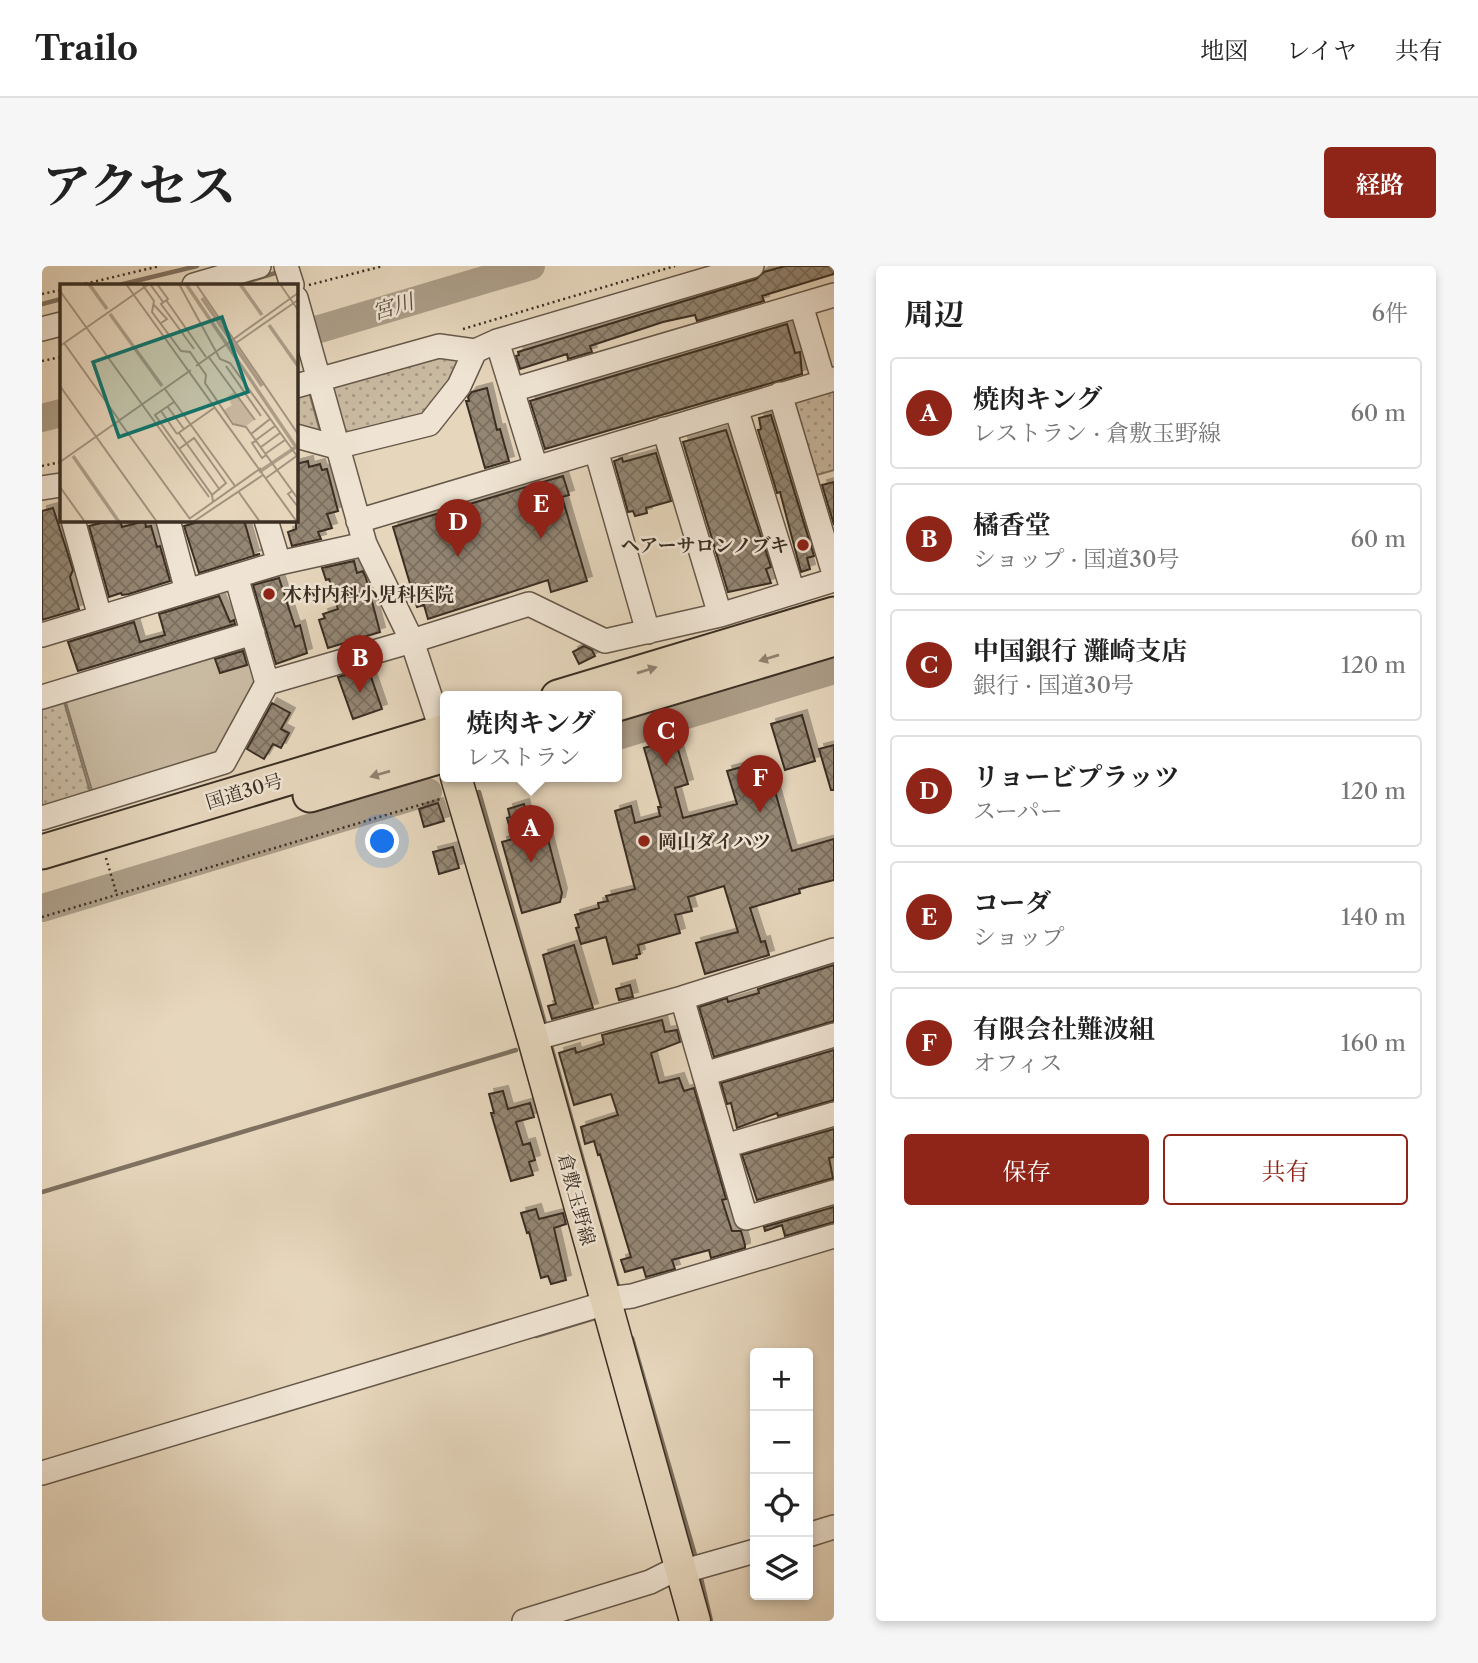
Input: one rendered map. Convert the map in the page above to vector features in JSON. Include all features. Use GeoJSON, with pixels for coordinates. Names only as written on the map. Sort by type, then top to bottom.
{"type":"FeatureCollection","features":[{"type":"Feature","properties":{"kind":"highway"},"geometry":{"type":"LineString","coordinates":[[578,691],[834,614]]}},
{"type":"Feature","properties":{"kind":"highway"},"geometry":{"type":"LineString","coordinates":[[622,703],[834,639]]}},
{"type":"Feature","properties":{"kind":"highway","name":"国道30号"},"geometry":{"type":"LineString","coordinates":[[42,852],[440,741]]}},
{"type":"Feature","properties":{"kind":"highway","name":"国道30号"},"geometry":{"type":"LineString","coordinates":[[42,874],[108,865],[440,741]]}},
{"type":"Feature","properties":{"kind":"main road","name":"倉敷玉野線"},"geometry":{"type":"LineString","coordinates":[[458,785],[543,1037],[690,1568],[695,1621]]}},
{"type":"Feature","properties":{"kind":"street"},"geometry":{"type":"LineString","coordinates":[[197,284],[259,266]]}},
{"type":"Feature","properties":{"kind":"street"},"geometry":{"type":"LineString","coordinates":[[298,385],[317,376],[439,346],[475,351],[496,341],[752,266]]}},
{"type":"Feature","properties":{"kind":"street"},"geometry":{"type":"LineString","coordinates":[[512,390],[834,295]]}},
{"type":"Feature","properties":{"kind":"street"},"geometry":{"type":"LineString","coordinates":[[298,298],[336,447],[365,544],[412,641],[440,728]]}},
{"type":"Feature","properties":{"kind":"street"},"geometry":{"type":"LineString","coordinates":[[358,521],[829,380],[801,305]]}},
{"type":"Feature","properties":{"kind":"street"},"geometry":{"type":"LineString","coordinates":[[42,329],[60,324]]}},
{"type":"Feature","properties":{"kind":"street"},"geometry":{"type":"LineString","coordinates":[[496,341],[537,468]]}},
{"type":"Feature","properties":{"kind":"street"},"geometry":{"type":"LineString","coordinates":[[298,437],[336,447],[429,424],[459,386],[475,351]]}},
{"type":"Feature","properties":{"kind":"street"},"geometry":{"type":"LineString","coordinates":[[780,394],[834,574]]}},
{"type":"Feature","properties":{"kind":"street"},"geometry":{"type":"LineString","coordinates":[[736,408],[793,592]]}},
{"type":"Feature","properties":{"kind":"street"},"geometry":{"type":"LineString","coordinates":[[664,429],[720,615]]}},
{"type":"Feature","properties":{"kind":"street"},"geometry":{"type":"LineString","coordinates":[[596,450],[648,632]]}},
{"type":"Feature","properties":{"kind":"street"},"geometry":{"type":"LineString","coordinates":[[42,488],[60,485]]}},
{"type":"Feature","properties":{"kind":"street"},"geometry":{"type":"LineString","coordinates":[[74,522],[100,617]]}},
{"type":"Feature","properties":{"kind":"street"},"geometry":{"type":"LineString","coordinates":[[169,522],[187,591]]}},
{"type":"Feature","properties":{"kind":"street"},"geometry":{"type":"LineString","coordinates":[[267,522],[279,563]]}},
{"type":"Feature","properties":{"kind":"street"},"geometry":{"type":"LineString","coordinates":[[42,635],[279,563],[365,544]]}},
{"type":"Feature","properties":{"kind":"street"},"geometry":{"type":"LineString","coordinates":[[236,576],[268,683]]}},
{"type":"Feature","properties":{"kind":"street"},"geometry":{"type":"LineString","coordinates":[[42,818],[224,762],[268,683],[529,604],[605,641],[720,615],[834,580]]}},
{"type":"Feature","properties":{"kind":"street"},"geometry":{"type":"LineString","coordinates":[[42,697],[253,633]]}},
{"type":"Feature","properties":{"kind":"street"},"geometry":{"type":"LineString","coordinates":[[543,1037],[682,998],[834,950]]}},
{"type":"Feature","properties":{"kind":"street"},"geometry":{"type":"LineString","coordinates":[[682,998],[746,1217],[834,1192]]}},
{"type":"Feature","properties":{"kind":"street"},"geometry":{"type":"LineString","coordinates":[[704,1074],[834,1035]]}},
{"type":"Feature","properties":{"kind":"street"},"geometry":{"type":"LineString","coordinates":[[725,1146],[834,1114]]}},
{"type":"Feature","properties":{"kind":"street"},"geometry":{"type":"LineString","coordinates":[[42,1473],[616,1299],[834,1236]]}},
{"type":"Feature","properties":{"kind":"street"},"geometry":{"type":"LineString","coordinates":[[813,1533],[834,1527]]}},
{"type":"Feature","properties":{"kind":"street"},"geometry":{"type":"LineString","coordinates":[[524,1621],[750,1551]]}},
{"type":"Feature","properties":{"kind":"path"},"geometry":{"type":"LineString","coordinates":[[84,284],[160,266]]}},
{"type":"Feature","properties":{"kind":"path"},"geometry":{"type":"LineString","coordinates":[[294,281],[383,266]]}},
{"type":"Feature","properties":{"kind":"path"},"geometry":{"type":"LineString","coordinates":[[439,346],[445,336],[463,329],[675,266]]}},
{"type":"Feature","properties":{"kind":"path"},"geometry":{"type":"LineString","coordinates":[[42,294],[60,290]]}},
{"type":"Feature","properties":{"kind":"path"},"geometry":{"type":"LineString","coordinates":[[42,361],[60,357]]}},
{"type":"Feature","properties":{"kind":"path"},"geometry":{"type":"LineString","coordinates":[[42,466],[60,462]]}},
{"type":"Feature","properties":{"kind":"path"},"geometry":{"type":"LineString","coordinates":[[42,917],[458,785]]}},
{"type":"Feature","properties":{"kind":"path"},"geometry":{"type":"LineString","coordinates":[[108,865],[117,893]]}},
{"type":"Feature","properties":{"kind":"shaded area"},"geometry":{"type":"Polygon","coordinates":[[[433,354],[466,361],[428,415],[355,436],[342,430],[328,383],[433,354]]]}},
{"type":"Feature","properties":{"kind":"shaded area"},"geometry":{"type":"Polygon","coordinates":[[[834,386],[834,470],[810,477],[789,400],[834,386]]]}},
{"type":"Feature","properties":{"kind":"shaded area"},"geometry":{"type":"Polygon","coordinates":[[[309,392],[321,435],[298,429],[298,395],[309,392]]]}},
{"type":"Feature","properties":{"kind":"shaded area"},"geometry":{"type":"Polygon","coordinates":[[[249,639],[260,679],[221,752],[93,794],[64,696],[249,639]]]}},
{"type":"Feature","properties":{"kind":"shaded area"},"geometry":{"type":"Polygon","coordinates":[[[62,695],[91,795],[42,809],[42,701],[62,695]]]}},
{"type":"Feature","properties":{"kind":"building"},"geometry":{"type":"Polygon","coordinates":[[[785,266],[834,266],[834,274],[762,296],[764,301],[697,321],[695,315],[663,322],[590,346],[592,352],[568,359],[567,354],[520,369],[516,356],[519,355],[518,352],[756,279],[764,272],[785,266]]]}},
{"type":"Feature","properties":{"kind":"building"},"geometry":{"type":"Polygon","coordinates":[[[787,324],[795,353],[800,352],[802,374],[545,449],[530,401],[787,324]]]}},
{"type":"Feature","properties":{"kind":"building"},"geometry":{"type":"Polygon","coordinates":[[[487,388],[497,430],[500,429],[509,461],[485,468],[466,401],[469,401],[468,397],[472,392],[487,388]]]}},
{"type":"Feature","properties":{"kind":"building"},"geometry":{"type":"Polygon","coordinates":[[[771,415],[814,556],[807,558],[810,569],[801,572],[780,492],[777,493],[758,430],[761,429],[759,418],[771,415]]]}},
{"type":"Feature","properties":{"kind":"building"},"geometry":{"type":"Polygon","coordinates":[[[726,430],[771,567],[766,569],[771,583],[728,592],[683,442],[726,430]]]}},
{"type":"Feature","properties":{"kind":"building"},"geometry":{"type":"Polygon","coordinates":[[[656,453],[671,501],[646,508],[647,513],[635,516],[633,511],[628,512],[614,461],[622,458],[623,462],[656,453]]]}},
{"type":"Feature","properties":{"kind":"building"},"geometry":{"type":"Polygon","coordinates":[[[308,461],[309,467],[320,464],[322,470],[327,469],[338,511],[327,514],[332,528],[318,532],[321,539],[292,546],[288,532],[296,529],[298,522],[298,464],[308,461]]]}},
{"type":"Feature","properties":{"kind":"building"},"geometry":{"type":"Polygon","coordinates":[[[563,476],[569,495],[562,497],[587,581],[551,592],[548,580],[428,619],[424,605],[417,607],[393,527],[563,476]]]}},
{"type":"Feature","properties":{"kind":"building"},"geometry":{"type":"Polygon","coordinates":[[[834,482],[834,525],[822,485],[834,482]]]}},
{"type":"Feature","properties":{"kind":"building"},"geometry":{"type":"Polygon","coordinates":[[[53,508],[73,570],[70,577],[79,609],[42,620],[42,511],[53,508]]]}},
{"type":"Feature","properties":{"kind":"building"},"geometry":{"type":"Polygon","coordinates":[[[121,522],[122,527],[145,522],[146,527],[151,526],[157,547],[160,546],[170,581],[129,594],[121,593],[109,597],[89,526],[121,522]]]}},
{"type":"Feature","properties":{"kind":"building"},"geometry":{"type":"Polygon","coordinates":[[[199,522],[245,522],[254,555],[260,554],[199,573],[184,526],[199,522]]]}},
{"type":"Feature","properties":{"kind":"building"},"geometry":{"type":"Polygon","coordinates":[[[354,561],[357,573],[363,571],[366,578],[380,632],[328,648],[319,620],[325,618],[323,614],[338,609],[329,579],[326,580],[322,568],[354,561]]]}},
{"type":"Feature","properties":{"kind":"building"},"geometry":{"type":"Polygon","coordinates":[[[279,578],[295,627],[300,625],[307,653],[276,664],[253,585],[279,578]]]}},
{"type":"Feature","properties":{"kind":"building"},"geometry":{"type":"Polygon","coordinates":[[[219,596],[230,622],[234,620],[235,624],[78,671],[68,642],[134,622],[140,642],[165,635],[159,614],[219,596]]]}},
{"type":"Feature","properties":{"kind":"building"},"geometry":{"type":"Polygon","coordinates":[[[584,646],[592,650],[595,656],[579,664],[573,652],[584,646]]]}},
{"type":"Feature","properties":{"kind":"building"},"geometry":{"type":"Polygon","coordinates":[[[243,651],[247,665],[220,673],[215,659],[243,651]]]}},
{"type":"Feature","properties":{"kind":"building"},"geometry":{"type":"Polygon","coordinates":[[[363,670],[364,673],[369,671],[382,709],[353,719],[338,677],[363,670]]]}},
{"type":"Feature","properties":{"kind":"building"},"geometry":{"type":"Polygon","coordinates":[[[272,703],[290,713],[281,729],[289,733],[281,748],[273,744],[264,759],[247,749],[272,703]]]}},
{"type":"Feature","properties":{"kind":"building"},"geometry":{"type":"Polygon","coordinates":[[[802,715],[815,761],[785,770],[771,724],[802,715]]]}},
{"type":"Feature","properties":{"kind":"building"},"geometry":{"type":"Polygon","coordinates":[[[675,739],[688,784],[675,788],[683,818],[737,804],[727,771],[753,764],[756,774],[769,770],[792,851],[834,839],[834,880],[799,889],[800,893],[750,908],[761,942],[765,941],[769,955],[705,974],[696,943],[738,932],[724,886],[688,897],[692,911],[675,915],[680,933],[638,945],[640,954],[636,955],[637,958],[613,964],[606,937],[581,944],[576,928],[579,927],[575,915],[599,908],[598,903],[608,901],[606,896],[635,889],[615,811],[631,806],[635,823],[660,816],[658,807],[661,807],[644,748],[675,739]]]}},
{"type":"Feature","properties":{"kind":"building"},"geometry":{"type":"Polygon","coordinates":[[[834,745],[834,790],[831,790],[819,749],[834,745]]]}},
{"type":"Feature","properties":{"kind":"building"},"geometry":{"type":"Polygon","coordinates":[[[438,803],[444,821],[424,827],[419,809],[438,803]]]}},
{"type":"Feature","properties":{"kind":"building"},"geometry":{"type":"Polygon","coordinates":[[[524,804],[532,831],[545,828],[562,893],[560,902],[522,913],[502,842],[513,839],[507,818],[510,817],[508,809],[524,804]]]}},
{"type":"Feature","properties":{"kind":"building"},"geometry":{"type":"Polygon","coordinates":[[[453,847],[459,868],[439,874],[433,852],[453,847]]]}},
{"type":"Feature","properties":{"kind":"building"},"geometry":{"type":"Polygon","coordinates":[[[574,945],[593,1008],[552,1019],[548,1006],[556,1004],[543,955],[574,945]]]}},
{"type":"Feature","properties":{"kind":"building"},"geometry":{"type":"Polygon","coordinates":[[[834,965],[834,1021],[714,1057],[699,1007],[727,998],[728,1002],[759,993],[758,989],[834,965]]]}},
{"type":"Feature","properties":{"kind":"building"},"geometry":{"type":"Polygon","coordinates":[[[630,985],[633,997],[619,1000],[616,989],[630,985]]]}},
{"type":"Feature","properties":{"kind":"building"},"geometry":{"type":"Polygon","coordinates":[[[662,1020],[665,1032],[677,1030],[680,1042],[651,1053],[659,1083],[679,1078],[684,1091],[694,1088],[726,1199],[722,1200],[732,1231],[741,1231],[745,1248],[711,1258],[709,1250],[672,1260],[675,1269],[646,1277],[643,1267],[625,1272],[621,1260],[631,1257],[600,1154],[598,1155],[594,1141],[585,1144],[581,1127],[618,1115],[611,1094],[574,1105],[559,1053],[575,1048],[576,1053],[604,1044],[602,1035],[662,1020]]]}},
{"type":"Feature","properties":{"kind":"building"},"geometry":{"type":"Polygon","coordinates":[[[834,1050],[834,1100],[778,1116],[777,1113],[737,1128],[731,1103],[727,1104],[721,1083],[834,1050]]]}},
{"type":"Feature","properties":{"kind":"building"},"geometry":{"type":"Polygon","coordinates":[[[503,1091],[508,1109],[530,1103],[534,1117],[516,1122],[523,1145],[530,1143],[535,1160],[529,1162],[533,1175],[511,1181],[491,1113],[494,1113],[489,1094],[503,1091]]]}},
{"type":"Feature","properties":{"kind":"building"},"geometry":{"type":"Polygon","coordinates":[[[834,1129],[834,1157],[829,1158],[833,1178],[757,1200],[742,1155],[834,1129]]]}},
{"type":"Feature","properties":{"kind":"building"},"geometry":{"type":"Polygon","coordinates":[[[834,1207],[834,1222],[785,1236],[782,1225],[765,1231],[764,1227],[834,1207]]]}},
{"type":"Feature","properties":{"kind":"building"},"geometry":{"type":"Polygon","coordinates":[[[536,1209],[539,1219],[563,1213],[566,1224],[554,1228],[566,1280],[551,1284],[548,1276],[541,1278],[521,1213],[536,1209]]]}},
{"type":"Feature","properties":{"kind":"waterway"},"geometry":{"type":"LineString","coordinates":[[123,284],[197,266]]}},
{"type":"Feature","properties":{"kind":"waterway","name":"宮川"},"geometry":{"type":"LineString","coordinates":[[298,335],[531,266]]}},
{"type":"Feature","properties":{"kind":"waterway"},"geometry":{"type":"LineString","coordinates":[[239,284],[282,271]]}},
{"type":"Feature","properties":{"kind":"waterway"},"geometry":{"type":"LineString","coordinates":[[42,304],[60,299]]}},
{"type":"Feature","properties":{"kind":"waterway","name":"宮川"},"geometry":{"type":"LineString","coordinates":[[42,418],[60,413]]}},
{"type":"Feature","properties":{"kind":"waterway"},"geometry":{"type":"LineString","coordinates":[[622,734],[834,670]]}},
{"type":"Feature","properties":{"kind":"waterway"},"geometry":{"type":"LineString","coordinates":[[42,908],[428,792]]}},
{"type":"Feature","properties":{"kind":"waterway"},"geometry":{"type":"LineString","coordinates":[[479,792],[546,1027]]}},
{"type":"Feature","properties":{"kind":"waterway"},"geometry":{"type":"LineString","coordinates":[[550,1042],[619,1290]]}},
{"type":"Feature","properties":{"kind":"waterway"},"geometry":{"type":"LineString","coordinates":[[42,1192],[516,1050]]}},
{"type":"Feature","properties":{"kind":"waterway"},"geometry":{"type":"LineString","coordinates":[[536,1336],[595,1318]]}},
{"type":"Feature","properties":{"kind":"waterway"},"geometry":{"type":"LineString","coordinates":[[632,1338],[697,1562]]}},
{"type":"Feature","properties":{"kind":"waterway"},"geometry":{"type":"LineString","coordinates":[[700,1574],[711,1621]]}},
{"type":"Feature","properties":{"kind":"place","name":"コーダ"},"geometry":{"type":"Point","coordinates":[541,539]}},
{"type":"Feature","properties":{"kind":"place","name":"ヘアーサロンノブキ"},"geometry":{"type":"Point","coordinates":[803,545]}},
{"type":"Feature","properties":{"kind":"place","name":"リョービプラッツ"},"geometry":{"type":"Point","coordinates":[458,557]}},
{"type":"Feature","properties":{"kind":"place","name":"木村内科小児科医院"},"geometry":{"type":"Point","coordinates":[269,594]}},
{"type":"Feature","properties":{"kind":"place","name":"橘香堂"},"geometry":{"type":"Point","coordinates":[360,693]}},
{"type":"Feature","properties":{"kind":"place","name":"中国銀行 灘崎支店"},"geometry":{"type":"Point","coordinates":[666,766]}},
{"type":"Feature","properties":{"kind":"place","name":"有限会社難波組"},"geometry":{"type":"Point","coordinates":[760,813]}},
{"type":"Feature","properties":{"kind":"place","name":"岡山ダイハツ"},"geometry":{"type":"Point","coordinates":[644,841]}},
{"type":"Feature","properties":{"kind":"place","name":"焼肉キング"},"geometry":{"type":"Point","coordinates":[531,863]}}]}
